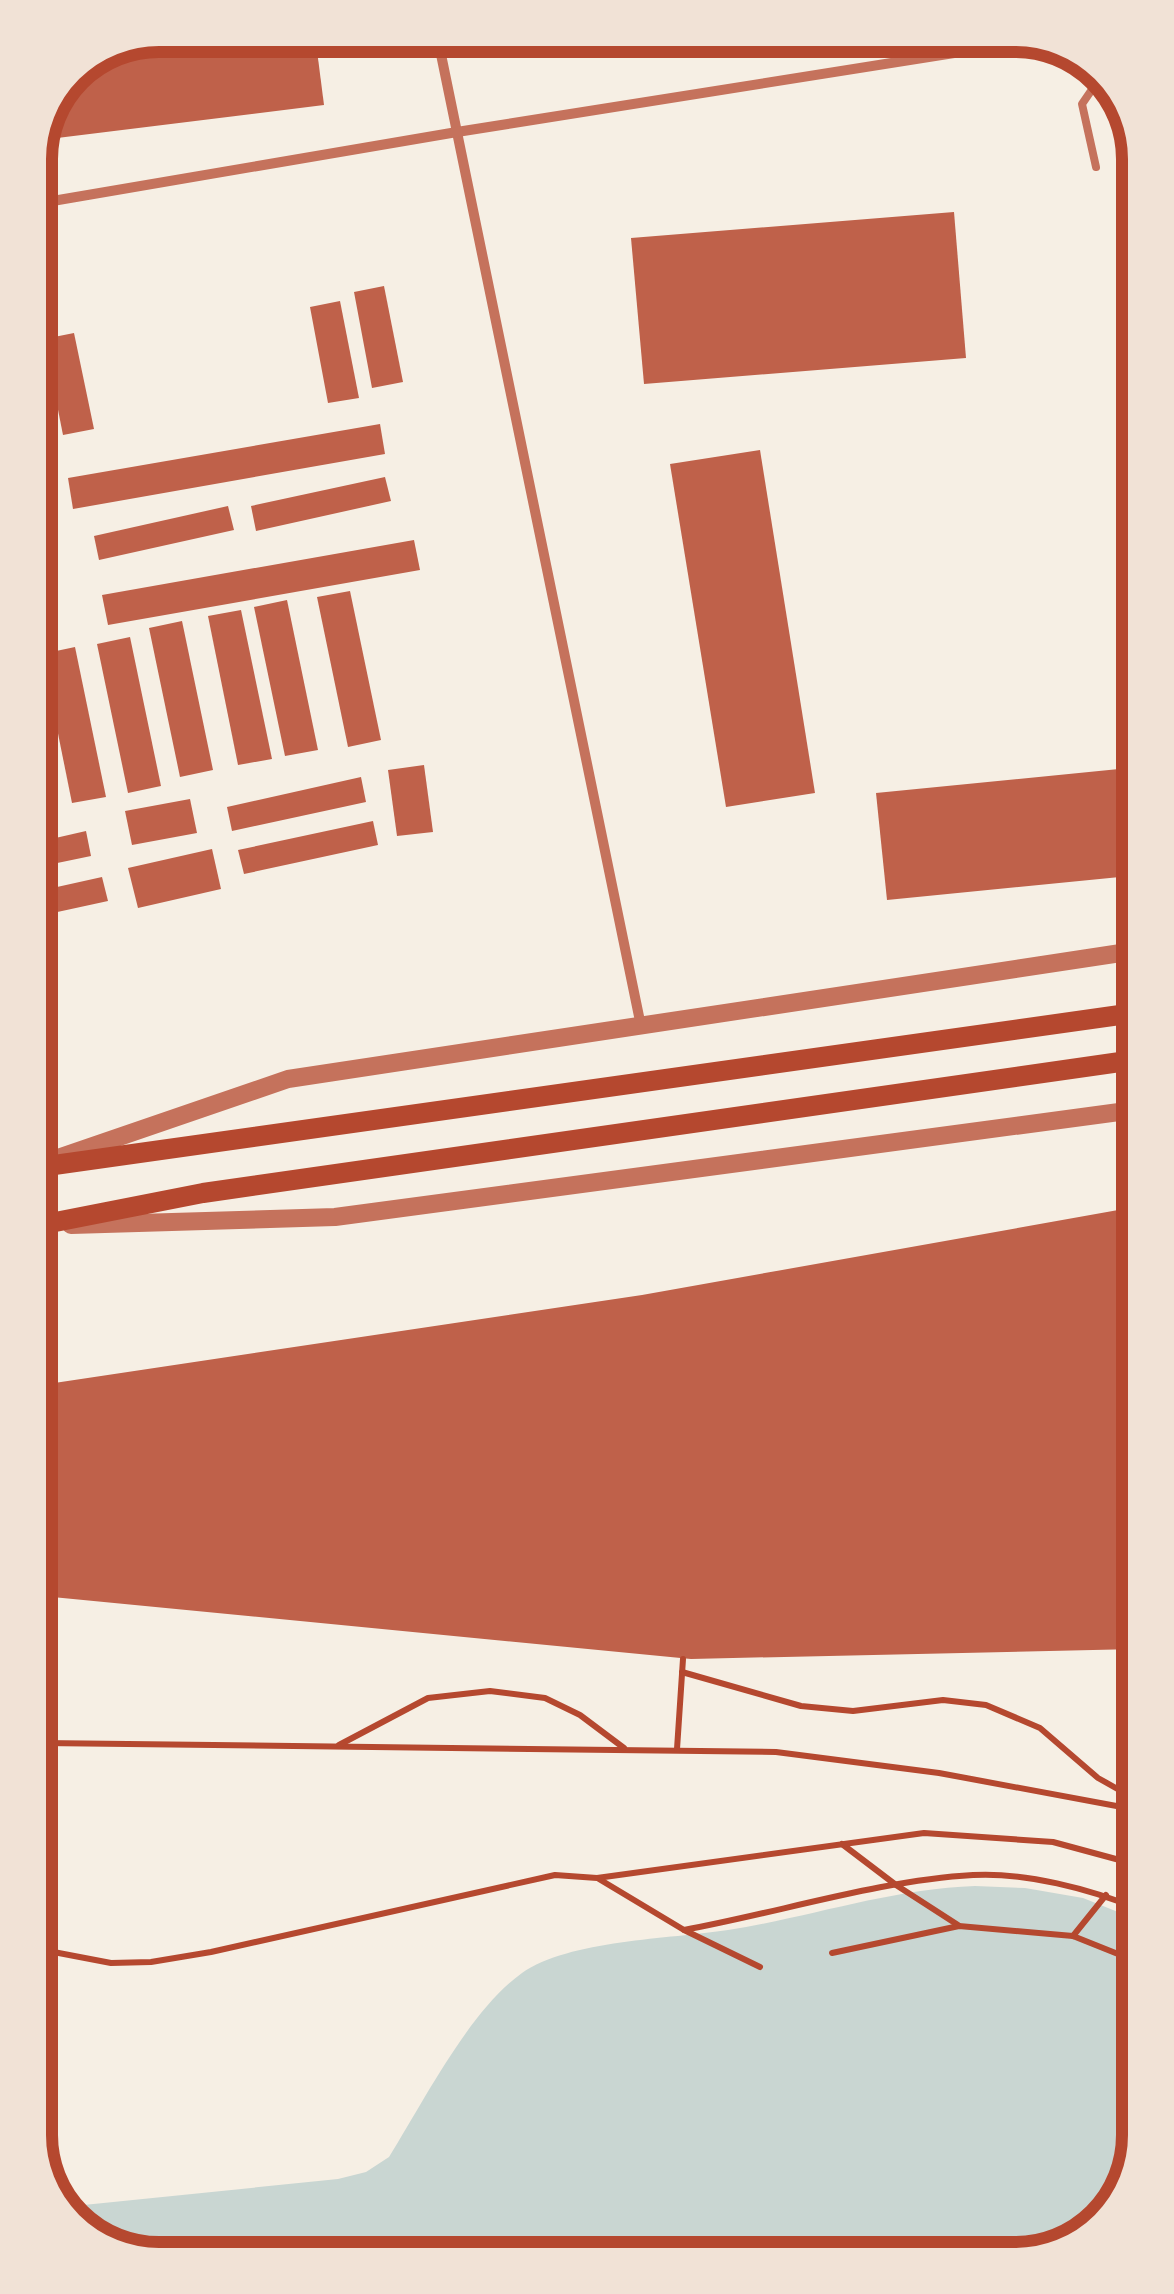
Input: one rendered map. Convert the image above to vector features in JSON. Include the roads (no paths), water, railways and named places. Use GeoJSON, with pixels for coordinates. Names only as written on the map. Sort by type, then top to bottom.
{"type":"FeatureCollection","features":[{"type":"Feature","properties":{"kind":"main road"},"geometry":{"type":"LineString","coordinates":[[52,1164],[1122,1014]]}},
{"type":"Feature","properties":{"kind":"main road"},"geometry":{"type":"LineString","coordinates":[[52,1223],[204,1194],[1122,1062]]}},
{"type":"Feature","properties":{"kind":"street"},"geometry":{"type":"LineString","coordinates":[[441,52],[641,1026]]}},
{"type":"Feature","properties":{"kind":"street"},"geometry":{"type":"LineString","coordinates":[[53,201],[955,53]]}},
{"type":"Feature","properties":{"kind":"street"},"geometry":{"type":"LineString","coordinates":[[52,1162],[288,1079],[1122,953]]}},
{"type":"Feature","properties":{"kind":"street"},"geometry":{"type":"LineString","coordinates":[[52,1225],[336,1217],[1122,1112]]}},
{"type":"Feature","properties":{"kind":"lane"},"geometry":{"type":"LineString","coordinates":[[1094,88],[1082,104],[1096,167]]}}]}
